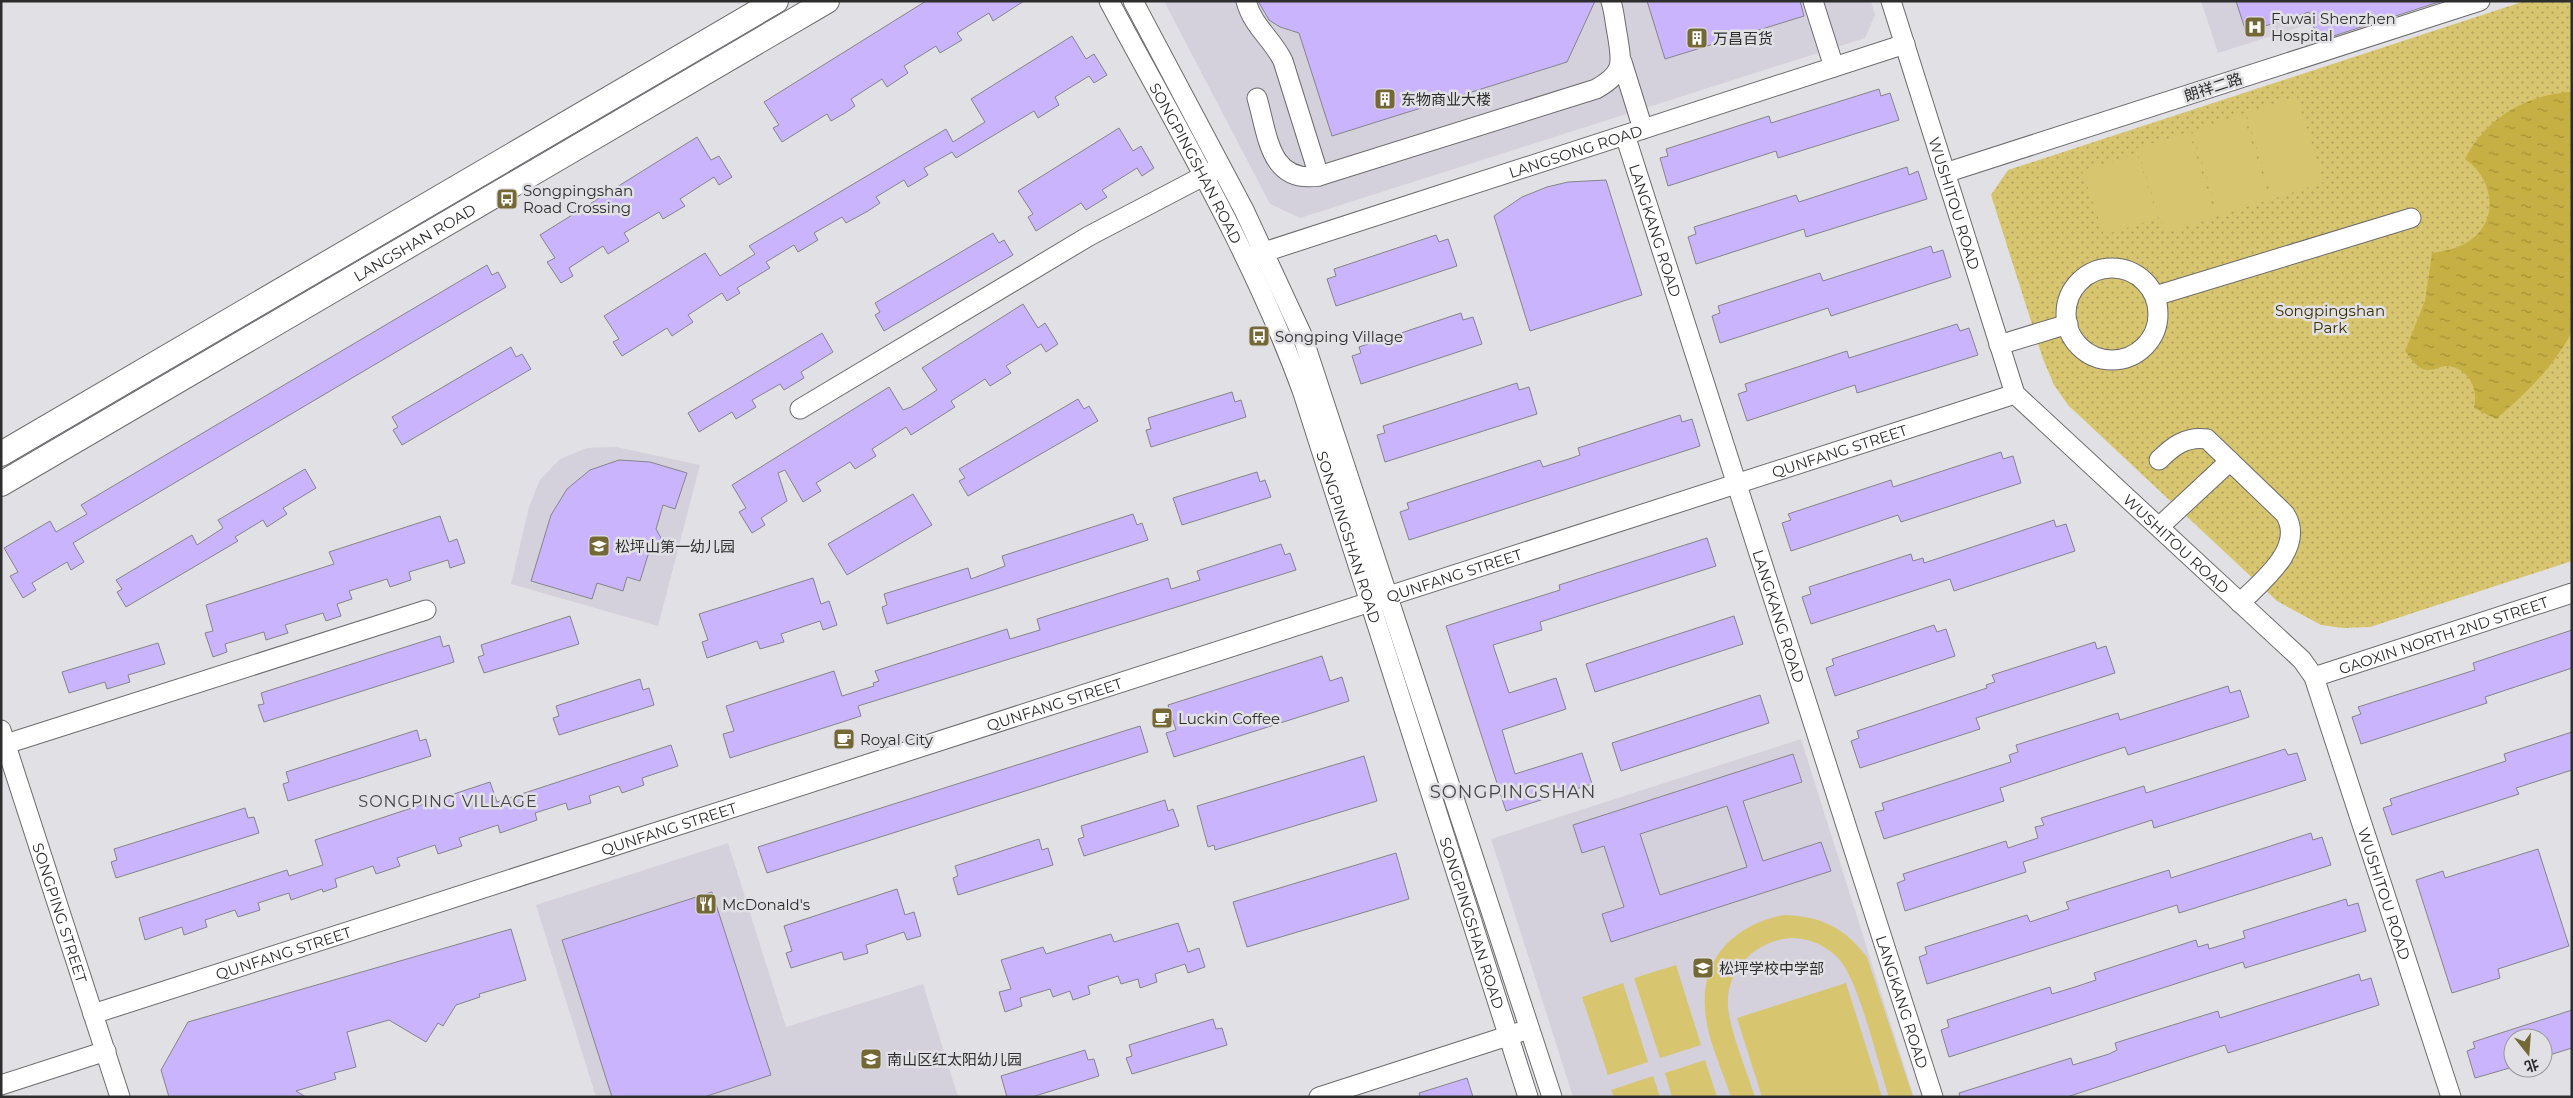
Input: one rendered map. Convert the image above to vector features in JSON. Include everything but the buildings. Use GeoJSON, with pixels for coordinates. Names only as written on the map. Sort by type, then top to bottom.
{"type":"FeatureCollection","features":[{"type":"Feature","properties":{"kind":"main road","name":"LANGSHAN ROAD"},"geometry":{"type":"LineString","coordinates":[[1,454],[776,1]]}},
{"type":"Feature","properties":{"kind":"main road","name":"LANGSHAN ROAD"},"geometry":{"type":"LineString","coordinates":[[1,484],[827,1]]}},
{"type":"Feature","properties":{"kind":"street","name":"SONGPINGSHAN ROAD"},"geometry":{"type":"LineString","coordinates":[[1109,1],[1246,258],[1270,308],[1296,375],[1528,1097]]}},
{"type":"Feature","properties":{"kind":"street","name":"SONGPINGSHAN ROAD"},"geometry":{"type":"LineString","coordinates":[[1133,1],[1221,166],[1264,252],[1302,335],[1552,1097]]}},
{"type":"Feature","properties":{"kind":"street"},"geometry":{"type":"LineString","coordinates":[[1246,1],[1252,19],[1276,48],[1283,61],[1319,176]]}},
{"type":"Feature","properties":{"kind":"street"},"geometry":{"type":"LineString","coordinates":[[1611,1],[1622,62],[1643,129]]}},
{"type":"Feature","properties":{"kind":"street"},"geometry":{"type":"LineString","coordinates":[[1813,1],[1834,67]]}},
{"type":"Feature","properties":{"kind":"street","name":"WUSHITOU ROAD"},"geometry":{"type":"LineString","coordinates":[[1891,1],[2015,394],[2302,660],[2314,677],[2451,1097]]}},
{"type":"Feature","properties":{"kind":"street","name":"朗祥二路"},"geometry":{"type":"LineString","coordinates":[[1946,173],[2480,1]]}},
{"type":"Feature","properties":{"kind":"street","name":"LANGSONG ROAD"},"geometry":{"type":"LineString","coordinates":[[1246,258],[1905,44]]}},
{"type":"Feature","properties":{"kind":"street"},"geometry":{"type":"LineString","coordinates":[[1257,98],[1275,157],[1283,169],[1297,177],[1319,176],[1596,89],[1609,82],[1617,74],[1622,62]]}},
{"type":"Feature","properties":{"kind":"street","name":"LANGKANG ROAD"},"geometry":{"type":"LineString","coordinates":[[1625,135],[1933,1097]]}},
{"type":"Feature","properties":{"kind":"street"},"geometry":{"type":"LineString","coordinates":[[800,409],[1089,236],[1221,166]]}},
{"type":"Feature","properties":{"kind":"street"},"geometry":{"type":"LineString","coordinates":[[2155,296],[2412,218]]}},
{"type":"Feature","properties":{"kind":"street"},"geometry":{"type":"LineString","coordinates":[[2119,268],[2134,273],[2146,283],[2155,296],[2158,312],[2157,326],[2146,345],[2128,357],[2114,360],[2100,358],[2086,352],[2076,343],[2068,324],[2066,315],[2068,299],[2076,285],[2088,275],[2103,269],[2119,268]]}},
{"type":"Feature","properties":{"kind":"street"},"geometry":{"type":"LineString","coordinates":[[1999,345],[2068,324]]}},
{"type":"Feature","properties":{"kind":"street","name":"QUNFANG STREET"},"geometry":{"type":"LineString","coordinates":[[93,1014],[2015,394]]}},
{"type":"Feature","properties":{"kind":"street"},"geometry":{"type":"LineString","coordinates":[[2159,460],[2181,442],[2195,437],[2207,440],[2286,514],[2290,522],[2292,535],[2280,563],[2240,603]]}},
{"type":"Feature","properties":{"kind":"street"},"geometry":{"type":"LineString","coordinates":[[2159,526],[2230,461]]}},
{"type":"Feature","properties":{"kind":"street","name":"GAOXIN NORTH 2ND STREET"},"geometry":{"type":"LineString","coordinates":[[2314,677],[2572,593]]}},
{"type":"Feature","properties":{"kind":"street"},"geometry":{"type":"LineString","coordinates":[[4,737],[426,610]]}},
{"type":"Feature","properties":{"kind":"street","name":"SONGPING STREET"},"geometry":{"type":"LineString","coordinates":[[4,737],[120,1097]]}},
{"type":"Feature","properties":{"kind":"street"},"geometry":{"type":"LineString","coordinates":[[1319,1097],[1531,1029]]}},
{"type":"Feature","properties":{"kind":"street"},"geometry":{"type":"LineString","coordinates":[[1,1085],[106,1051]]}},
{"type":"Feature","properties":{"kind":"shaded area"},"geometry":{"type":"Polygon","coordinates":[[[1164,1],[1871,1],[1875,15],[1865,38],[1300,218],[1270,204],[1164,1]]]}},
{"type":"Feature","properties":{"kind":"shaded area","name":"Fuwai Shenzhen Hospital"},"geometry":{"type":"Polygon","coordinates":[[[2201,1],[2382,1],[2218,53],[2201,1]]]}},
{"type":"Feature","properties":{"kind":"shaded area","name":"松坪山第一幼儿园"},"geometry":{"type":"Polygon","coordinates":[[[616,447],[700,465],[658,626],[511,584],[529,507],[540,480],[560,459],[587,448],[616,447]]]}},
{"type":"Feature","properties":{"kind":"shaded area","name":"松坪学校中学部"},"geometry":{"type":"Polygon","coordinates":[[[1801,739],[1914,1097],[1573,1097],[1491,839],[1801,739]]]}},
{"type":"Feature","properties":{"kind":"shaded area"},"geometry":{"type":"Polygon","coordinates":[[[728,843],[786,1027],[923,984],[958,1097],[596,1097],[536,905],[728,843]]]}},
{"type":"Feature","properties":{"kind":"green space","name":"Songpingshan Park"},"geometry":{"type":"Polygon","coordinates":[[[2525,1],[2572,1],[2572,561],[2370,627],[2343,628],[2321,625],[2277,601],[2068,405],[2054,385],[2043,359],[1991,195],[2008,170],[2525,1]]]}},
{"type":"Feature","properties":{"kind":"green space"},"geometry":{"type":"Polygon","coordinates":[[[2297,97],[2324,182],[2273,199],[2246,113],[2297,97]]]}},
{"type":"Feature","properties":{"kind":"green space"},"geometry":{"type":"Polygon","coordinates":[[[2243,114],[2270,199],[2219,216],[2192,131],[2243,114]]]}},
{"type":"Feature","properties":{"kind":"green space"},"geometry":{"type":"Polygon","coordinates":[[[2189,132],[2216,217],[2165,233],[2137,148],[2189,132]]]}},
{"type":"Feature","properties":{"kind":"green space"},"geometry":{"type":"Polygon","coordinates":[[[2137,154],[2158,218],[2104,235],[2082,171],[2137,154]]]}},
{"type":"Feature","properties":{"kind":"green space"},"geometry":{"type":"Polygon","coordinates":[[[1784,915],[1821,921],[1841,931],[1867,957],[1913,1097],[1889,1097],[1860,1003],[1846,969],[1838,958],[1827,949],[1813,942],[1790,938],[1771,942],[1751,954],[1736,971],[1731,982],[1728,994],[1729,1016],[1755,1097],[1731,1097],[1711,1042],[1706,1019],[1705,989],[1709,973],[1725,945],[1737,935],[1767,919],[1784,915]]]}},
{"type":"Feature","properties":{"kind":"green space"},"geometry":{"type":"Polygon","coordinates":[[[1676,965],[1701,1045],[1660,1058],[1634,978],[1676,965]]]}},
{"type":"Feature","properties":{"kind":"green space"},"geometry":{"type":"Polygon","coordinates":[[[1623,983],[1648,1062],[1608,1075],[1582,997],[1623,983]]]}},
{"type":"Feature","properties":{"kind":"green space"},"geometry":{"type":"Polygon","coordinates":[[[1846,983],[1882,1097],[1762,1097],[1737,1018],[1846,983]]]}},
{"type":"Feature","properties":{"kind":"green space"},"geometry":{"type":"Polygon","coordinates":[[[1705,1060],[1717,1097],[1672,1097],[1665,1073],[1705,1060]]]}},
{"type":"Feature","properties":{"kind":"green space"},"geometry":{"type":"Polygon","coordinates":[[[1653,1076],[1660,1097],[1614,1097],[1611,1090],[1653,1076]]]}},
{"type":"Feature","properties":{"kind":"water"},"geometry":{"type":"Polygon","coordinates":[[[2572,92],[2572,332],[2548,368],[2518,400],[2496,419],[2474,408],[2475,393],[2466,374],[2453,367],[2445,366],[2433,370],[2422,369],[2405,351],[2425,301],[2432,253],[2445,251],[2466,243],[2485,224],[2489,213],[2490,201],[2487,189],[2475,168],[2465,159],[2473,145],[2484,132],[2509,111],[2539,98],[2572,92]]]}},
{"type":"Feature","properties":{"kind":"place","name":"Fuwai Shenzhen Hospital"},"geometry":{"type":"Point","coordinates":[2255,27]}},
{"type":"Feature","properties":{"kind":"place","name":"万昌百货"},"geometry":{"type":"Point","coordinates":[1697,38]}},
{"type":"Feature","properties":{"kind":"place","name":"东物商业大楼"},"geometry":{"type":"Point","coordinates":[1385,99]}},
{"type":"Feature","properties":{"kind":"place","name":"Songpingshan Road Crossing"},"geometry":{"type":"Point","coordinates":[507,199]}},
{"type":"Feature","properties":{"kind":"place","name":"Songping Village"},"geometry":{"type":"Point","coordinates":[1259,336]}},
{"type":"Feature","properties":{"kind":"place","name":"松坪山第一幼儿园"},"geometry":{"type":"Point","coordinates":[599,546]}},
{"type":"Feature","properties":{"kind":"place","name":"Luckin Coffee"},"geometry":{"type":"Point","coordinates":[1162,718]}},
{"type":"Feature","properties":{"kind":"place","name":"Royal City"},"geometry":{"type":"Point","coordinates":[844,739]}},
{"type":"Feature","properties":{"kind":"place","name":"McDonald's"},"geometry":{"type":"Point","coordinates":[706,904]}},
{"type":"Feature","properties":{"kind":"place","name":"松坪学校中学部"},"geometry":{"type":"Point","coordinates":[1703,968]}},
{"type":"Feature","properties":{"kind":"place","name":"南山区红太阳幼儿园"},"geometry":{"type":"Point","coordinates":[871,1059]}},
{"type":"Feature","properties":{"kind":"district","name":"SONGPINGSHAN"},"geometry":{"type":"Point","coordinates":[1513,792]}},
{"type":"Feature","properties":{"kind":"district","name":"SONGPING VILLAGE"},"geometry":{"type":"Point","coordinates":[448,801]}}]}
